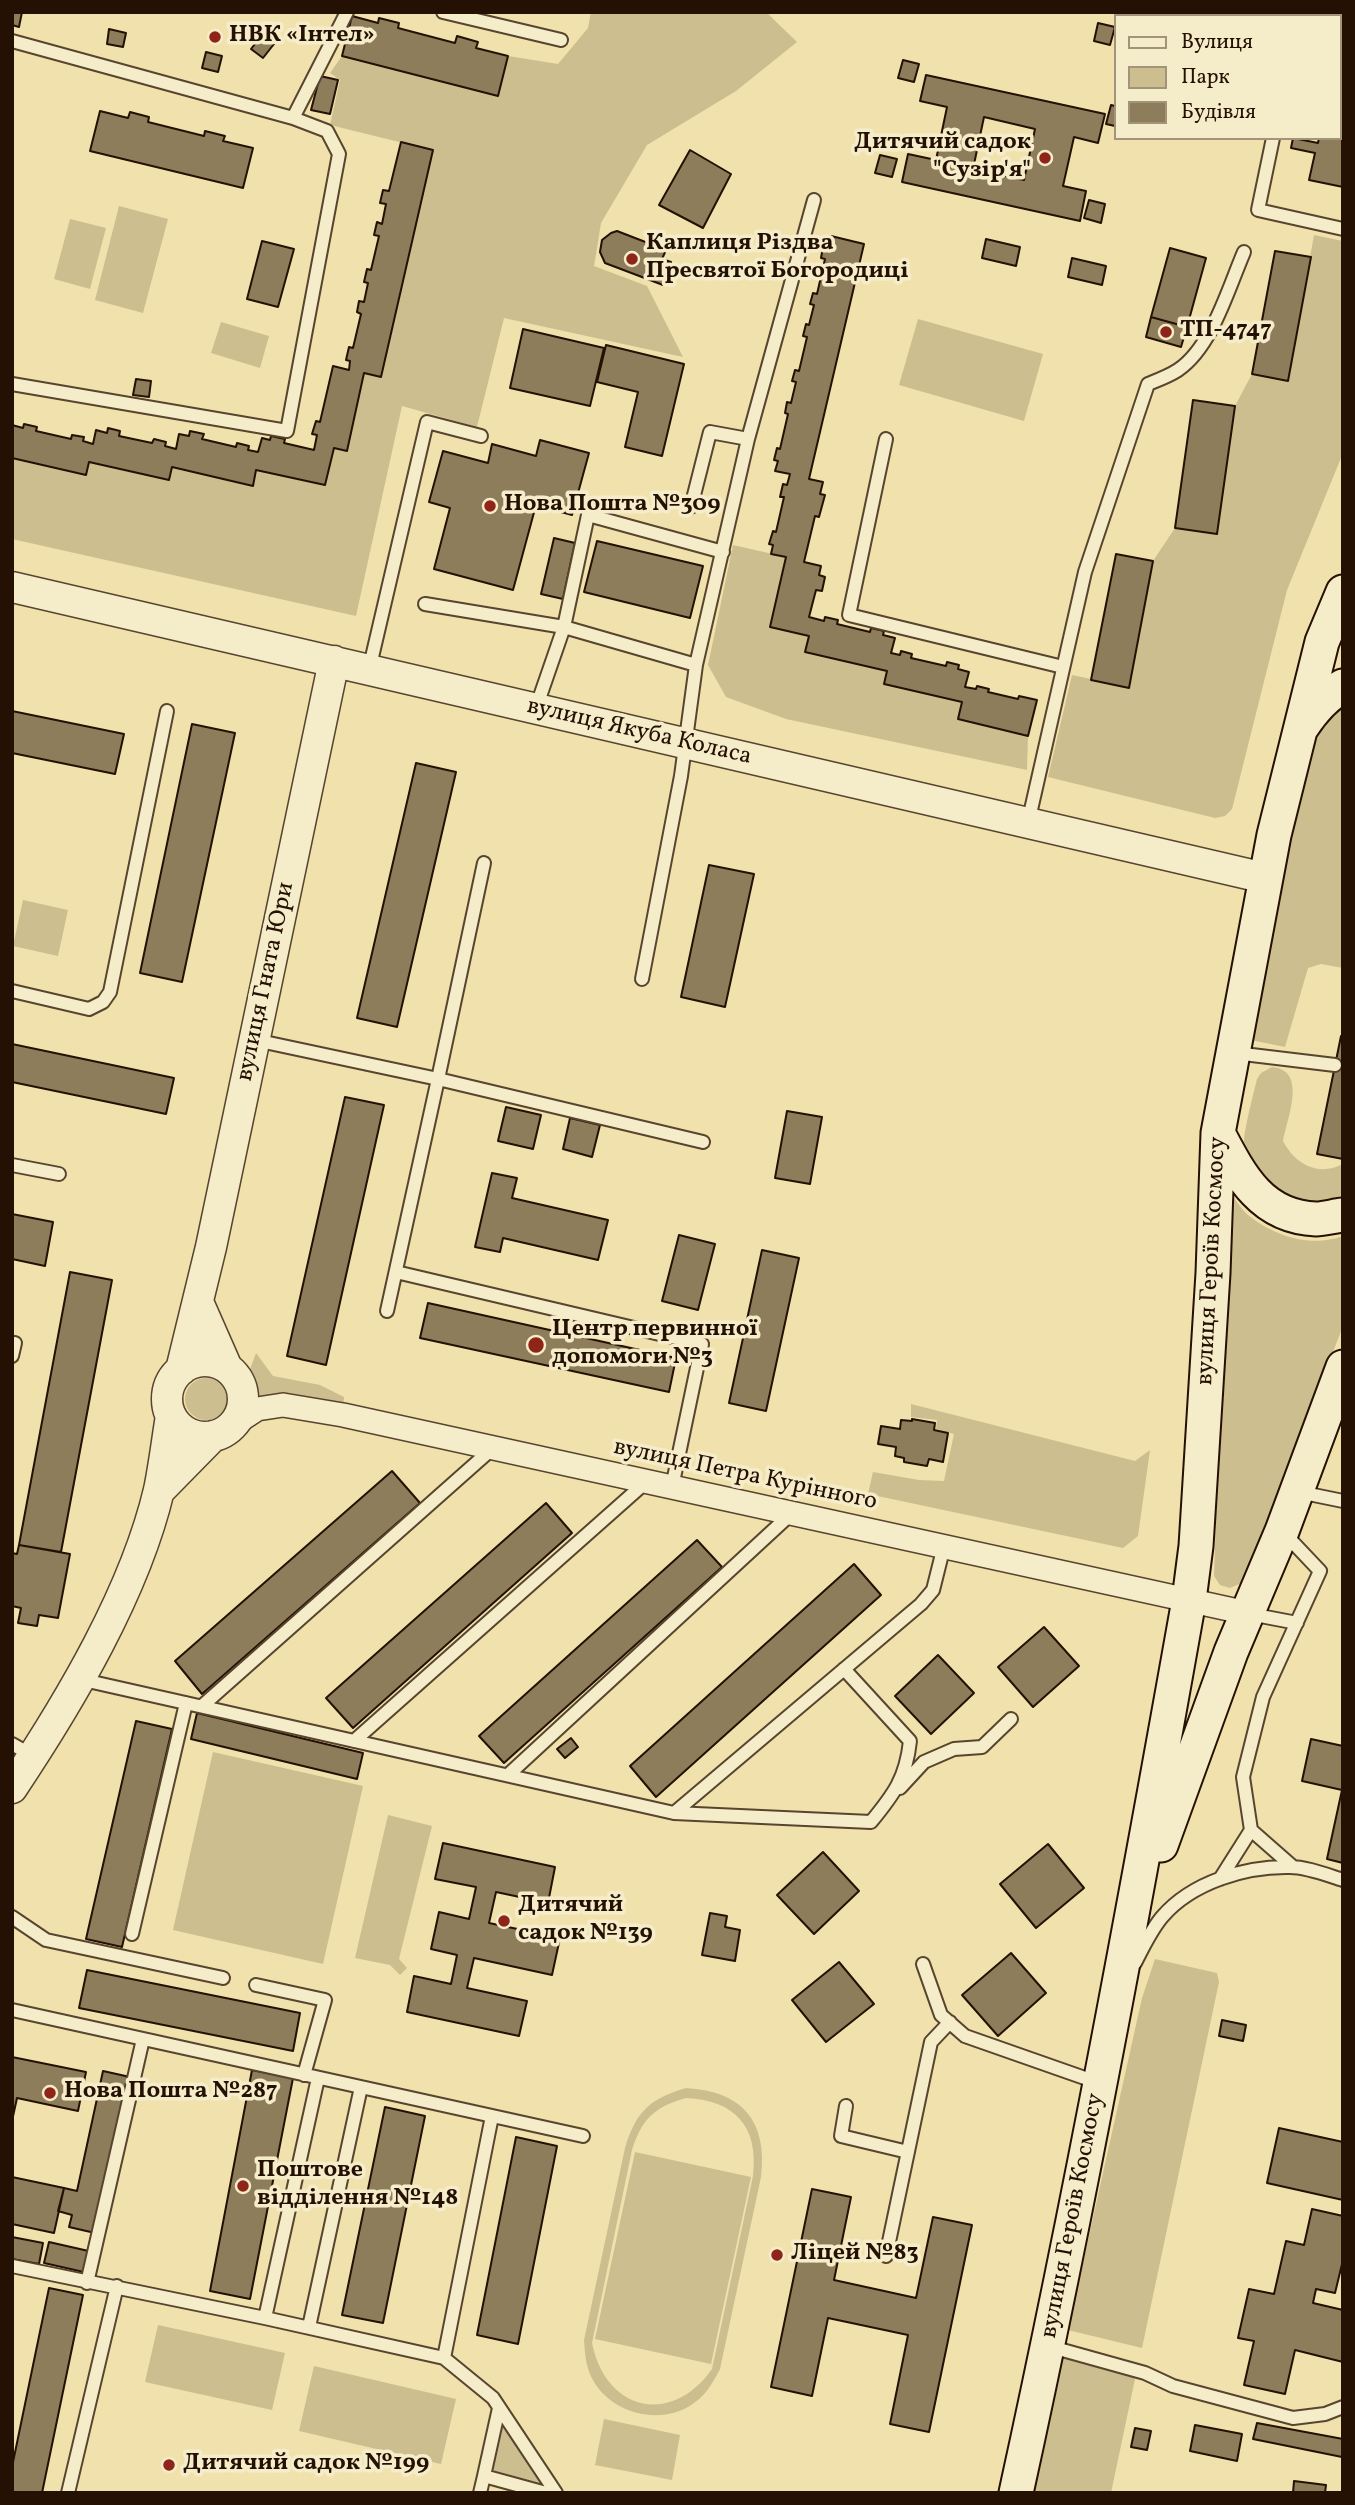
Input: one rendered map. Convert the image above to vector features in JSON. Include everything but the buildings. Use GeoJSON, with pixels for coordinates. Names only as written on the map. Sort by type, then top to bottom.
{"type":"FeatureCollection","features":[{"type":"Feature","properties":{"kind":"main road","name":"вулиця Героїв Космосу"},"geometry":{"type":"LineString","coordinates":[[1016,2493],[1119,1991],[1189,1600],[1196,1546],[1213,1273],[1218,1133],[1265,878],[1322,642],[1343,592]]}},
{"type":"Feature","properties":{"kind":"main road"},"geometry":{"type":"LineString","coordinates":[[1300,732],[1310,714],[1324,699],[1343,686]]}},
{"type":"Feature","properties":{"kind":"main road"},"geometry":{"type":"LineString","coordinates":[[1218,1133],[1237,1170],[1256,1195],[1283,1212],[1316,1219],[1343,1215]]}},
{"type":"Feature","properties":{"kind":"main road","name":"вулиця Героїв Космосу"},"geometry":{"type":"LineString","coordinates":[[1128,1939],[1247,1613],[1282,1531],[1343,1367]]}},
{"type":"Feature","properties":{"kind":"street","name":"вулиця Якуба Коласа"},"geometry":{"type":"LineString","coordinates":[[12,587],[1265,878]]}},
{"type":"Feature","properties":{"kind":"street","name":"вулиця Гната Юри"},"geometry":{"type":"LineString","coordinates":[[181,1370],[255,1040],[334,661]]}},
{"type":"Feature","properties":{"kind":"street"},"geometry":{"type":"LineString","coordinates":[[198,1302],[227,1368]]}},
{"type":"Feature","properties":{"kind":"street"},"geometry":{"type":"LineString","coordinates":[[159,1491],[224,1430],[240,1413],[243,1401],[236,1377],[227,1368],[204,1361],[181,1370],[168,1391],[167,1404],[178,1426],[201,1436],[224,1430]]}},
{"type":"Feature","properties":{"kind":"street","name":"вулиця Петра Курінного"},"geometry":{"type":"LineString","coordinates":[[224,1430],[257,1409],[283,1405],[343,1415],[1247,1613]]}},
{"type":"Feature","properties":{"kind":"street"},"geometry":{"type":"LineString","coordinates":[[12,1788],[23,1750],[79,1679],[127,1583],[159,1491],[171,1416]]}},
{"type":"Feature","properties":{"kind":"lane"},"geometry":{"type":"LineString","coordinates":[[293,118],[347,12]]}},
{"type":"Feature","properties":{"kind":"lane"},"geometry":{"type":"LineString","coordinates":[[451,13],[561,40]]}},
{"type":"Feature","properties":{"kind":"lane"},"geometry":{"type":"LineString","coordinates":[[12,41],[293,118],[327,131],[339,154],[287,431],[12,384]]}},
{"type":"Feature","properties":{"kind":"lane"},"geometry":{"type":"LineString","coordinates":[[1273,140],[1258,210],[1343,229]]}},
{"type":"Feature","properties":{"kind":"lane"},"geometry":{"type":"LineString","coordinates":[[642,979],[686,744],[696,665],[748,439],[814,201]]}},
{"type":"Feature","properties":{"kind":"lane"},"geometry":{"type":"LineString","coordinates":[[1028,823],[1089,560],[1149,384],[1177,371],[1206,340],[1244,252]]}},
{"type":"Feature","properties":{"kind":"lane"},"geometry":{"type":"LineString","coordinates":[[369,670],[427,422],[481,436]]}},
{"type":"Feature","properties":{"kind":"lane"},"geometry":{"type":"LineString","coordinates":[[691,507],[710,432],[748,439]]}},
{"type":"Feature","properties":{"kind":"lane"},"geometry":{"type":"LineString","coordinates":[[886,439],[849,615],[1063,667]]}},
{"type":"Feature","properties":{"kind":"lane"},"geometry":{"type":"LineString","coordinates":[[535,709],[564,627],[588,515],[723,552]]}},
{"type":"Feature","properties":{"kind":"lane"},"geometry":{"type":"LineString","coordinates":[[425,604],[564,627],[696,665]]}},
{"type":"Feature","properties":{"kind":"lane"},"geometry":{"type":"LineString","coordinates":[[12,991],[89,1009],[103,1002],[110,992],[167,711]]}},
{"type":"Feature","properties":{"kind":"lane"},"geometry":{"type":"LineString","coordinates":[[387,1311],[484,863]]}},
{"type":"Feature","properties":{"kind":"lane"},"geometry":{"type":"LineString","coordinates":[[255,1040],[438,1079],[703,1142]]}},
{"type":"Feature","properties":{"kind":"lane"},"geometry":{"type":"LineString","coordinates":[[1233,1052],[1335,1065]]}},
{"type":"Feature","properties":{"kind":"lane"},"geometry":{"type":"LineString","coordinates":[[12,1165],[58,1174]]}},
{"type":"Feature","properties":{"kind":"lane"},"geometry":{"type":"LineString","coordinates":[[396,1272],[702,1344],[672,1487]]}},
{"type":"Feature","properties":{"kind":"lane"},"geometry":{"type":"LineString","coordinates":[[202,1706],[493,1448]]}},
{"type":"Feature","properties":{"kind":"lane"},"geometry":{"type":"LineString","coordinates":[[354,1741],[646,1482]]}},
{"type":"Feature","properties":{"kind":"lane"},"geometry":{"type":"LineString","coordinates":[[1296,1491],[1343,1501]]}},
{"type":"Feature","properties":{"kind":"lane"},"geometry":{"type":"LineString","coordinates":[[508,1775],[792,1513]]}},
{"type":"Feature","properties":{"kind":"lane"},"geometry":{"type":"LineString","coordinates":[[1282,1531],[1320,1571],[1263,1697],[1243,1777],[1251,1830],[1293,1866]]}},
{"type":"Feature","properties":{"kind":"lane"},"geometry":{"type":"LineString","coordinates":[[674,1813],[921,1604],[933,1590],[944,1546]]}},
{"type":"Feature","properties":{"kind":"lane"},"geometry":{"type":"LineString","coordinates":[[1247,1613],[1297,1623]]}},
{"type":"Feature","properties":{"kind":"lane"},"geometry":{"type":"LineString","coordinates":[[844,1669],[910,1741],[907,1764],[893,1796]]}},
{"type":"Feature","properties":{"kind":"lane"},"geometry":{"type":"LineString","coordinates":[[79,1679],[674,1813],[870,1822],[923,1762],[954,1749],[982,1747],[1011,1718]]}},
{"type":"Feature","properties":{"kind":"lane"},"geometry":{"type":"LineString","coordinates":[[132,1934],[186,1703]]}},
{"type":"Feature","properties":{"kind":"lane"},"geometry":{"type":"LineString","coordinates":[[1220,1879],[1251,1830]]}},
{"type":"Feature","properties":{"kind":"lane"},"geometry":{"type":"LineString","coordinates":[[1119,1991],[1163,1916],[1179,1901],[1220,1879],[1255,1870],[1293,1866],[1343,1880]]}},
{"type":"Feature","properties":{"kind":"lane"},"geometry":{"type":"LineString","coordinates":[[12,1917],[46,1940],[223,1978]]}},
{"type":"Feature","properties":{"kind":"lane"},"geometry":{"type":"LineString","coordinates":[[923,1964],[942,2015],[965,2036],[1100,2083]]}},
{"type":"Feature","properties":{"kind":"lane"},"geometry":{"type":"LineString","coordinates":[[256,1985],[324,2000],[304,2075]]}},
{"type":"Feature","properties":{"kind":"lane"},"geometry":{"type":"LineString","coordinates":[[12,2010],[583,2136]]}},
{"type":"Feature","properties":{"kind":"lane"},"geometry":{"type":"LineString","coordinates":[[886,2256],[931,2042],[950,2022]]}},
{"type":"Feature","properties":{"kind":"lane"},"geometry":{"type":"LineString","coordinates":[[88,2283],[143,2039]]}},
{"type":"Feature","properties":{"kind":"lane"},"geometry":{"type":"LineString","coordinates":[[265,2318],[318,2078]]}},
{"type":"Feature","properties":{"kind":"lane"},"geometry":{"type":"LineString","coordinates":[[309,2328],[361,2087]]}},
{"type":"Feature","properties":{"kind":"lane"},"geometry":{"type":"LineString","coordinates":[[846,2106],[841,2136],[908,2152]]}},
{"type":"Feature","properties":{"kind":"lane"},"geometry":{"type":"LineString","coordinates":[[444,2358],[492,2116]]}},
{"type":"Feature","properties":{"kind":"lane"},"geometry":{"type":"LineString","coordinates":[[12,2266],[88,2283],[117,2286],[444,2358],[493,2398],[556,2493]]}},
{"type":"Feature","properties":{"kind":"lane"},"geometry":{"type":"LineString","coordinates":[[68,2493],[117,2286]]}},
{"type":"Feature","properties":{"kind":"lane"},"geometry":{"type":"LineString","coordinates":[[1048,2346],[1145,2373],[1173,2386],[1293,2418],[1325,2414],[1343,2407]]}},
{"type":"Feature","properties":{"kind":"lane"},"geometry":{"type":"LineString","coordinates":[[480,2493],[499,2408]]}},
{"type":"Feature","properties":{"kind":"lane"},"geometry":{"type":"LineString","coordinates":[[484,2476],[546,2493]]}},
{"type":"Feature","properties":{"kind":"green space"},"geometry":{"type":"Polygon","coordinates":[[[591,12],[766,12],[797,42],[736,91],[647,145],[601,223],[594,266],[647,286],[683,357],[504,318],[477,427],[402,406],[356,616],[12,539],[12,458],[86,475],[89,462],[168,480],[172,467],[253,485],[256,470],[325,485],[334,448],[347,450],[364,373],[381,377],[432,150],[330,125],[340,80],[330,73],[342,56],[498,96],[508,56],[558,64],[588,28],[591,12]]]}},
{"type":"Feature","properties":{"kind":"green space"},"geometry":{"type":"Polygon","coordinates":[[[119,206],[168,219],[143,313],[95,300],[119,206]]]}},
{"type":"Feature","properties":{"kind":"green space"},"geometry":{"type":"Polygon","coordinates":[[[70,219],[106,228],[90,289],[54,279],[70,219]]]}},
{"type":"Feature","properties":{"kind":"green space"},"geometry":{"type":"Polygon","coordinates":[[[1314,235],[1343,241],[1343,453],[1287,590],[1232,809],[1225,816],[1215,818],[1048,777],[1072,675],[1129,687],[1153,561],[1175,528],[1217,534],[1235,406],[1252,374],[1288,381],[1314,235]]]}},
{"type":"Feature","properties":{"kind":"green space"},"geometry":{"type":"Polygon","coordinates":[[[918,319],[1043,354],[1024,421],[899,385],[918,319]]]}},
{"type":"Feature","properties":{"kind":"green space"},"geometry":{"type":"Polygon","coordinates":[[[221,322],[269,336],[260,368],[211,353],[221,322]]]}},
{"type":"Feature","properties":{"kind":"green space"},"geometry":{"type":"Polygon","coordinates":[[[733,545],[786,557],[770,627],[809,636],[805,652],[887,671],[884,684],[962,702],[958,719],[1028,736],[1027,770],[786,719],[726,697],[708,665],[733,545]]]}},
{"type":"Feature","properties":{"kind":"green space"},"geometry":{"type":"Polygon","coordinates":[[[1343,698],[1343,968],[1321,964],[1308,968],[1285,1047],[1246,1039],[1307,732],[1343,698]]]}},
{"type":"Feature","properties":{"kind":"green space"},"geometry":{"type":"Polygon","coordinates":[[[23,900],[68,910],[58,956],[13,946],[23,900]]]}},
{"type":"Feature","properties":{"kind":"green space"},"geometry":{"type":"Polygon","coordinates":[[[1272,1067],[1283,1070],[1292,1086],[1291,1109],[1283,1141],[1294,1156],[1308,1166],[1325,1169],[1343,1164],[1343,1195],[1316,1202],[1297,1202],[1272,1186],[1256,1170],[1248,1157],[1244,1139],[1257,1079],[1261,1073],[1272,1067]]]}},
{"type":"Feature","properties":{"kind":"green space"},"geometry":{"type":"Polygon","coordinates":[[[1227,1188],[1248,1215],[1281,1234],[1318,1241],[1343,1236],[1343,1326],[1244,1582],[1230,1588],[1220,1585],[1214,1576],[1227,1188]]]}},
{"type":"Feature","properties":{"kind":"green space"},"geometry":{"type":"Polygon","coordinates":[[[256,1353],[273,1376],[320,1385],[344,1397],[343,1412],[244,1412],[244,1386],[256,1353]]]}},
{"type":"Feature","properties":{"kind":"green space"},"geometry":{"type":"Polygon","coordinates":[[[206,1378],[221,1384],[227,1399],[221,1414],[206,1420],[191,1414],[185,1399],[191,1384],[206,1378]]]}},
{"type":"Feature","properties":{"kind":"green space"},"geometry":{"type":"Polygon","coordinates":[[[911,1404],[1135,1461],[1150,1450],[1138,1536],[1123,1548],[868,1494],[873,1472],[919,1480],[944,1481],[954,1434],[936,1429],[937,1420],[911,1417],[911,1404]]]}},
{"type":"Feature","properties":{"kind":"green space"},"geometry":{"type":"Polygon","coordinates":[[[213,1752],[363,1786],[323,1964],[173,1930],[213,1752]]]}},
{"type":"Feature","properties":{"kind":"green space"},"geometry":{"type":"Polygon","coordinates":[[[388,1815],[432,1826],[399,1959],[407,1968],[400,1975],[390,1965],[355,1958],[388,1815]]]}},
{"type":"Feature","properties":{"kind":"green space"},"geometry":{"type":"Polygon","coordinates":[[[1155,1959],[1217,1973],[1219,1982],[1142,2348],[1068,2330],[1142,1998],[1155,1959]]]}},
{"type":"Feature","properties":{"kind":"green space"},"geometry":{"type":"Polygon","coordinates":[[[686,2088],[706,2090],[722,2095],[747,2113],[760,2140],[761,2177],[720,2369],[706,2392],[682,2410],[668,2414],[640,2414],[614,2402],[594,2382],[585,2356],[584,2340],[629,2136],[639,2116],[653,2102],[686,2088]],[[686,2098],[665,2106],[657,2110],[640,2130],[632,2150],[592,2343],[600,2366],[611,2384],[626,2397],[642,2403],[660,2404],[678,2399],[696,2387],[712,2369],[753,2176],[752,2143],[740,2119],[718,2104],[686,2098]]]}},
{"type":"Feature","properties":{"kind":"green space"},"geometry":{"type":"Polygon","coordinates":[[[635,2152],[751,2177],[711,2364],[595,2339],[635,2152]]]}},
{"type":"Feature","properties":{"kind":"green space"},"geometry":{"type":"Polygon","coordinates":[[[158,2325],[285,2353],[272,2410],[145,2382],[158,2325]]]}},
{"type":"Feature","properties":{"kind":"green space"},"geometry":{"type":"Polygon","coordinates":[[[1063,2350],[1133,2369],[1135,2379],[1111,2493],[1034,2493],[1063,2350]]]}},
{"type":"Feature","properties":{"kind":"green space"},"geometry":{"type":"Polygon","coordinates":[[[314,2366],[456,2399],[441,2464],[299,2431],[314,2366]]]}},
{"type":"Feature","properties":{"kind":"green space"},"geometry":{"type":"Polygon","coordinates":[[[604,2419],[680,2435],[672,2480],[595,2465],[604,2419]]]}},
{"type":"Feature","properties":{"kind":"green space"},"geometry":{"type":"Polygon","coordinates":[[[500,2420],[543,2485],[490,2469],[500,2420]]]}},
{"type":"Feature","properties":{"kind":"place","name":"НВК «Інтел»"},"geometry":{"type":"Point","coordinates":[215,37]}},
{"type":"Feature","properties":{"kind":"place","name":"Дитячий садок \"Сузір'я\""},"geometry":{"type":"Point","coordinates":[1045,158]}},
{"type":"Feature","properties":{"kind":"place","name":"Каплиця Різдва Пресвятої Богородиці"},"geometry":{"type":"Point","coordinates":[632,259]}},
{"type":"Feature","properties":{"kind":"place","name":"ТП-4747"},"geometry":{"type":"Point","coordinates":[1166,332]}},
{"type":"Feature","properties":{"kind":"place","name":"Нова Пошта №309"},"geometry":{"type":"Point","coordinates":[490,506]}},
{"type":"Feature","properties":{"kind":"place","name":"Центр первинної допомоги №3"},"geometry":{"type":"Point","coordinates":[536,1345]}},
{"type":"Feature","properties":{"kind":"place","name":"Дитячий садок №139"},"geometry":{"type":"Point","coordinates":[504,1921]}},
{"type":"Feature","properties":{"kind":"place","name":"Нова Пошта №287"},"geometry":{"type":"Point","coordinates":[50,2093]}},
{"type":"Feature","properties":{"kind":"place","name":"Поштове відділення №148"},"geometry":{"type":"Point","coordinates":[243,2186]}},
{"type":"Feature","properties":{"kind":"place","name":"Ліцей №83"},"geometry":{"type":"Point","coordinates":[777,2255]}},
{"type":"Feature","properties":{"kind":"place","name":"Дитячий садок №199"},"geometry":{"type":"Point","coordinates":[169,2465]}}]}
